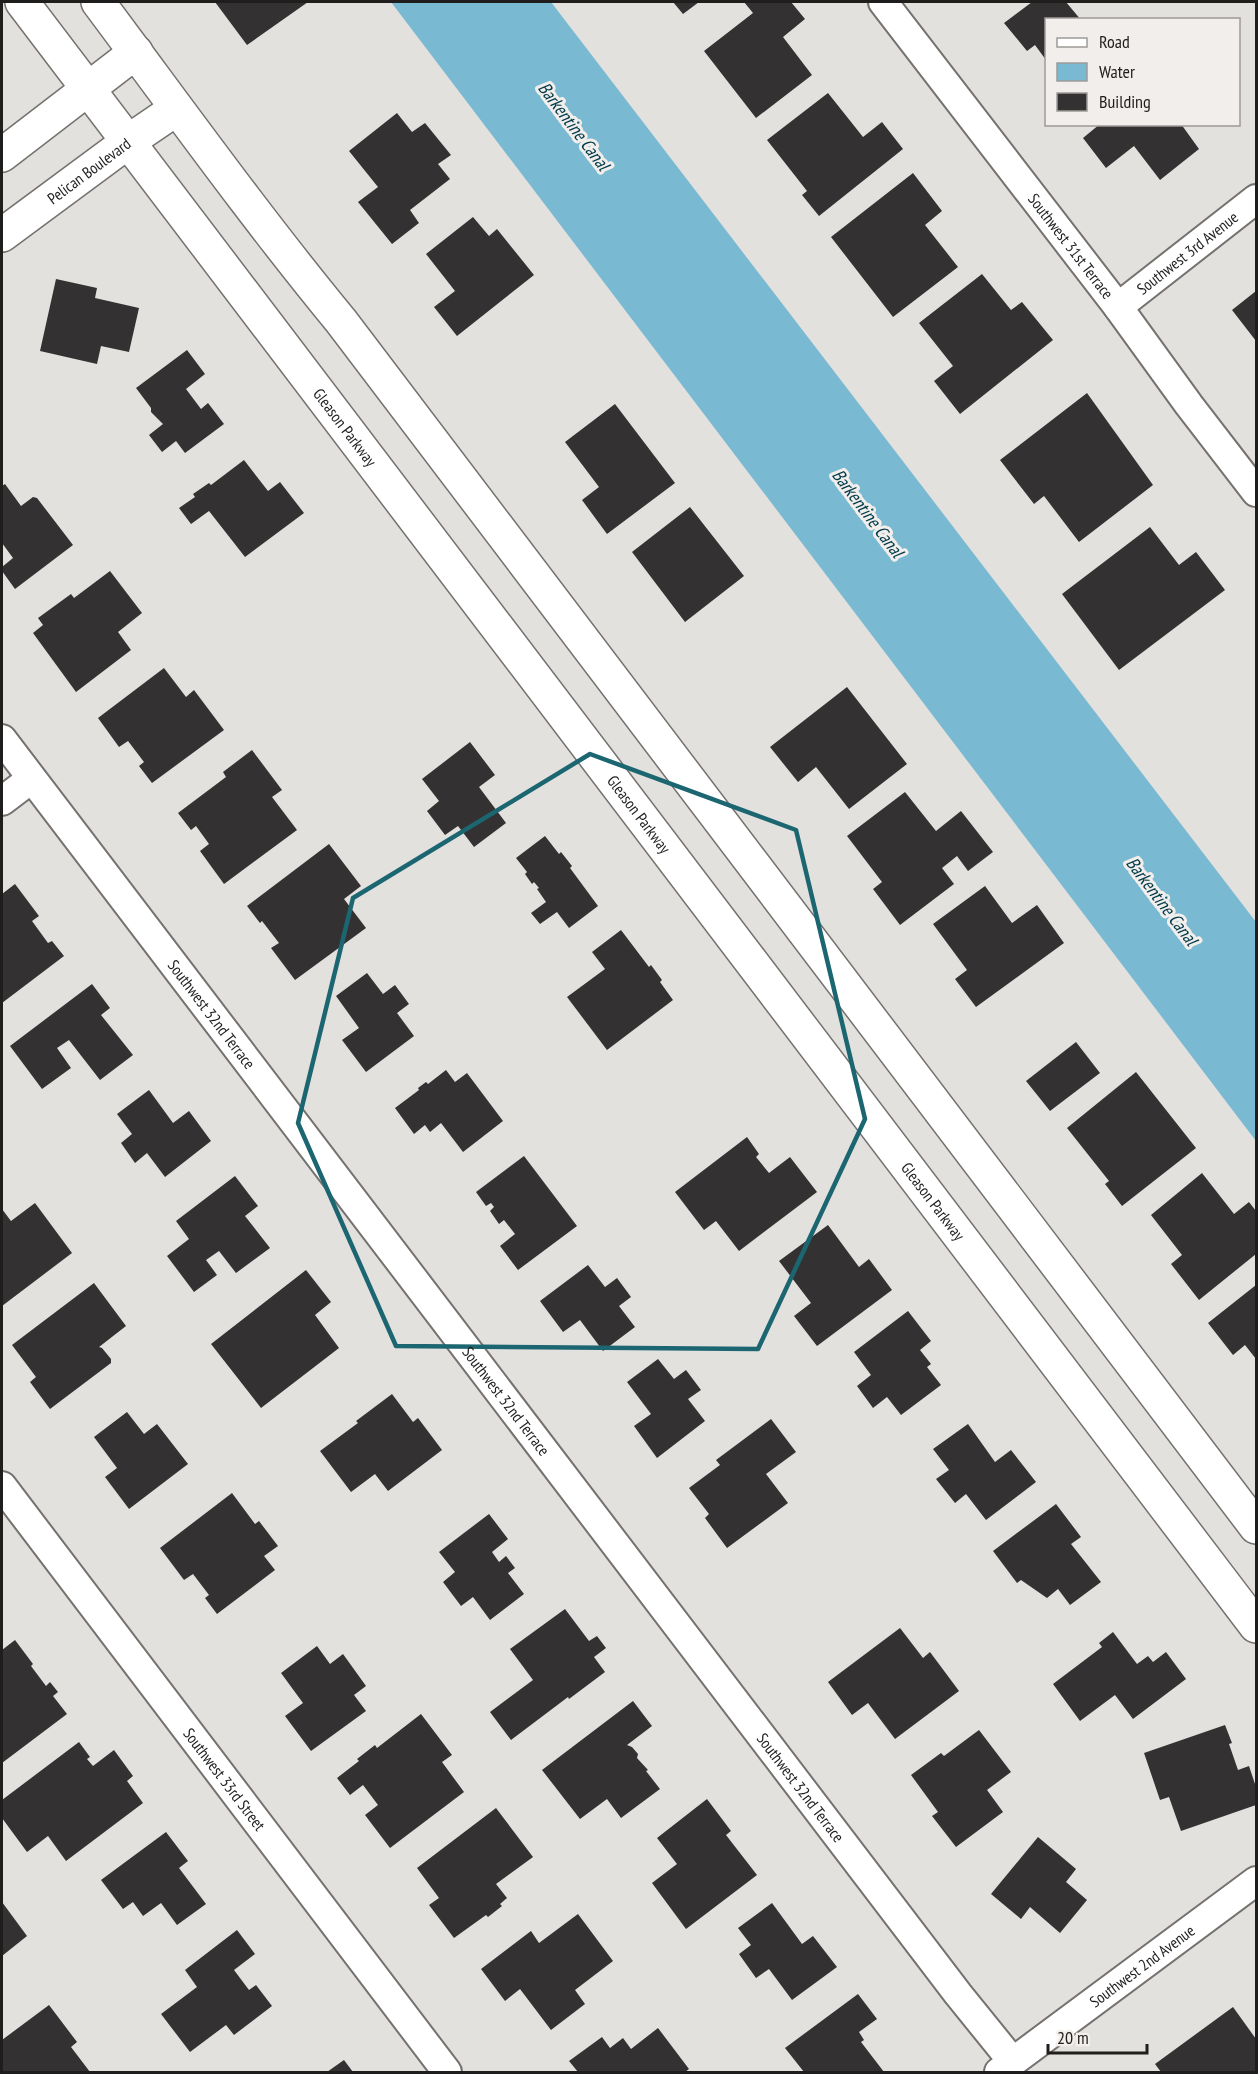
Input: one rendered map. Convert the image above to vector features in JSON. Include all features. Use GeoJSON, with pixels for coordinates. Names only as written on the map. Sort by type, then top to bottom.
{"type":"FeatureCollection","features":[{"type":"Feature","properties":{"kind":"main road","name":"Gleason Parkway"},"geometry":{"type":"LineString","coordinates":[[22,2],[1257,1626]]}},
{"type":"Feature","properties":{"kind":"main road"},"geometry":{"type":"LineString","coordinates":[[98,2],[176,110],[287,256],[341,321],[1257,1527]]}},
{"type":"Feature","properties":{"kind":"main road"},"geometry":{"type":"LineString","coordinates":[[2,154],[136,52]]}},
{"type":"Feature","properties":{"kind":"main road","name":"Pelican Boulevard"},"geometry":{"type":"LineString","coordinates":[[2,235],[129,141],[176,110]]}},
{"type":"Feature","properties":{"kind":"street","name":"Southwest 31st Terrace"},"geometry":{"type":"LineString","coordinates":[[883,2],[1257,492]]}},
{"type":"Feature","properties":{"kind":"street","name":"Southwest 3rd Avenue"},"geometry":{"type":"LineString","coordinates":[[1118,307],[1257,199]]}},
{"type":"Feature","properties":{"kind":"street","name":"Southwest 32nd Terrace"},"geometry":{"type":"LineString","coordinates":[[2,739],[950,1985],[1006,2067]]}},
{"type":"Feature","properties":{"kind":"street"},"geometry":{"type":"LineString","coordinates":[[2,801],[31,778]]}},
{"type":"Feature","properties":{"kind":"street","name":"Southwest 33rd Street"},"geometry":{"type":"LineString","coordinates":[[2,1486],[447,2073]]}},
{"type":"Feature","properties":{"kind":"street","name":"Southwest 2nd Avenue"},"geometry":{"type":"LineString","coordinates":[[1006,2067],[1257,1881]]}},
{"type":"Feature","properties":{"kind":"highlighted area"},"geometry":{"type":"Polygon","coordinates":[[[590,754],[796,830],[865,1119],[758,1349],[396,1346],[298,1123],[353,898],[590,754]]]}},
{"type":"Feature","properties":{"kind":"water","name":"Barkentine Canal"},"geometry":{"type":"Polygon","coordinates":[[[391,2],[551,2],[1256,922],[1256,1141],[391,2]]]}},
{"type":"Feature","properties":{"kind":"building"},"geometry":{"type":"Polygon","coordinates":[[[215,2],[308,2],[247,45],[215,2]]]}},
{"type":"Feature","properties":{"kind":"building"},"geometry":{"type":"Polygon","coordinates":[[[673,2],[699,2],[683,14],[673,2]]]}},
{"type":"Feature","properties":{"kind":"building"},"geometry":{"type":"Polygon","coordinates":[[[744,2],[791,2],[805,19],[783,37],[812,75],[756,118],[704,51],[753,13],[744,2]]]}},
{"type":"Feature","properties":{"kind":"building"},"geometry":{"type":"Polygon","coordinates":[[[1032,2],[1066,2],[1079,18],[1045,18],[1045,59],[1035,45],[1027,51],[1004,23],[1032,2]]]}},
{"type":"Feature","properties":{"kind":"building"},"geometry":{"type":"Polygon","coordinates":[[[828,93],[863,137],[882,122],[903,149],[819,216],[802,195],[807,191],[767,140],[828,93]]]}},
{"type":"Feature","properties":{"kind":"building"},"geometry":{"type":"Polygon","coordinates":[[[397,113],[412,132],[425,123],[451,155],[438,164],[450,179],[410,210],[419,223],[392,244],[358,202],[378,187],[349,151],[397,113]]]}},
{"type":"Feature","properties":{"kind":"building"},"geometry":{"type":"Polygon","coordinates":[[[1098,126],[1182,126],[1199,149],[1160,180],[1134,146],[1106,168],[1083,138],[1098,126]]]}},
{"type":"Feature","properties":{"kind":"building"},"geometry":{"type":"Polygon","coordinates":[[[913,173],[942,211],[925,225],[958,267],[893,317],[831,237],[913,173]]]}},
{"type":"Feature","properties":{"kind":"building"},"geometry":{"type":"Polygon","coordinates":[[[473,217],[489,236],[497,229],[534,275],[457,336],[434,307],[455,291],[426,254],[473,217]]]}},
{"type":"Feature","properties":{"kind":"building"},"geometry":{"type":"Polygon","coordinates":[[[982,274],[1011,310],[1022,302],[1053,340],[960,414],[934,381],[953,366],[919,323],[982,274]]]}},
{"type":"Feature","properties":{"kind":"building"},"geometry":{"type":"Polygon","coordinates":[[[56,279],[97,288],[95,298],[139,308],[129,352],[101,346],[97,364],[40,351],[56,279]]]}},
{"type":"Feature","properties":{"kind":"building"},"geometry":{"type":"Polygon","coordinates":[[[1256,291],[1256,341],[1232,310],[1256,291]]]}},
{"type":"Feature","properties":{"kind":"building"},"geometry":{"type":"Polygon","coordinates":[[[187,350],[205,374],[186,389],[201,409],[208,403],[224,424],[185,453],[176,441],[162,452],[149,435],[163,424],[151,412],[151,408],[136,388],[187,350]]]}},
{"type":"Feature","properties":{"kind":"building"},"geometry":{"type":"Polygon","coordinates":[[[1087,393],[1153,485],[1079,542],[1044,496],[1034,504],[1000,460],[1087,393]]]}},
{"type":"Feature","properties":{"kind":"building"},"geometry":{"type":"Polygon","coordinates":[[[615,404],[675,483],[607,534],[582,500],[599,487],[565,442],[615,404]]]}},
{"type":"Feature","properties":{"kind":"building"},"geometry":{"type":"Polygon","coordinates":[[[244,460],[268,491],[280,482],[304,513],[245,557],[209,511],[191,524],[179,508],[195,497],[193,494],[209,483],[211,485],[244,460]]]}},
{"type":"Feature","properties":{"kind":"building"},"geometry":{"type":"Polygon","coordinates":[[[5,484],[21,506],[33,497],[37,498],[73,545],[15,589],[2,571],[2,567],[13,558],[2,543],[2,486],[5,484]]]}},
{"type":"Feature","properties":{"kind":"building"},"geometry":{"type":"Polygon","coordinates":[[[690,507],[744,576],[685,622],[632,552],[690,507]]]}},
{"type":"Feature","properties":{"kind":"building"},"geometry":{"type":"Polygon","coordinates":[[[1150,527],[1179,565],[1196,552],[1225,590],[1119,670],[1062,594],[1150,527]]]}},
{"type":"Feature","properties":{"kind":"building"},"geometry":{"type":"Polygon","coordinates":[[[110,571],[142,613],[118,632],[131,650],[76,692],[33,633],[43,625],[38,618],[71,594],[74,598],[110,571]]]}},
{"type":"Feature","properties":{"kind":"building"},"geometry":{"type":"Polygon","coordinates":[[[164,668],[186,697],[194,690],[224,730],[152,783],[139,766],[144,762],[128,741],[119,747],[98,718],[164,668]]]}},
{"type":"Feature","properties":{"kind":"building"},"geometry":{"type":"Polygon","coordinates":[[[847,687],[907,764],[849,809],[816,767],[798,782],[770,747],[847,687]]]}},
{"type":"Feature","properties":{"kind":"building"},"geometry":{"type":"Polygon","coordinates":[[[470,742],[495,775],[479,787],[506,823],[474,847],[458,826],[445,835],[427,811],[439,801],[422,779],[470,742]]]}},
{"type":"Feature","properties":{"kind":"building"},"geometry":{"type":"Polygon","coordinates":[[[252,750],[282,790],[272,797],[297,830],[224,884],[200,851],[209,844],[196,826],[191,830],[178,813],[226,777],[223,772],[252,750]]]}},
{"type":"Feature","properties":{"kind":"building"},"geometry":{"type":"Polygon","coordinates":[[[905,792],[936,831],[961,811],[993,852],[968,871],[957,856],[942,868],[954,884],[900,925],[873,889],[882,882],[847,836],[905,792]]]}},
{"type":"Feature","properties":{"kind":"building"},"geometry":{"type":"Polygon","coordinates":[[[545,836],[572,866],[570,868],[598,906],[569,928],[557,912],[540,924],[531,913],[546,902],[537,889],[539,888],[534,882],[532,884],[525,874],[527,872],[516,858],[545,836]]]}},
{"type":"Feature","properties":{"kind":"building"},"geometry":{"type":"Polygon","coordinates":[[[329,844],[361,886],[344,899],[366,928],[295,980],[271,948],[279,943],[247,906],[329,844]]]}},
{"type":"Feature","properties":{"kind":"building"},"geometry":{"type":"Polygon","coordinates":[[[15,884],[39,916],[32,921],[48,943],[52,941],[64,956],[2,1003],[2,894],[15,884]]]}},
{"type":"Feature","properties":{"kind":"building"},"geometry":{"type":"Polygon","coordinates":[[[985,886],[1012,923],[1037,905],[1064,943],[976,1007],[955,979],[967,970],[933,924],[985,886]]]}},
{"type":"Feature","properties":{"kind":"building"},"geometry":{"type":"Polygon","coordinates":[[[621,930],[649,967],[651,965],[673,1000],[607,1050],[567,997],[605,969],[592,952],[621,930]]]}},
{"type":"Feature","properties":{"kind":"building"},"geometry":{"type":"Polygon","coordinates":[[[367,973],[383,994],[395,985],[409,1004],[397,1013],[414,1036],[366,1072],[342,1040],[359,1028],[336,996],[367,973]]]}},
{"type":"Feature","properties":{"kind":"building"},"geometry":{"type":"Polygon","coordinates":[[[92,984],[110,1008],[101,1015],[133,1055],[100,1080],[69,1040],[57,1048],[71,1068],[42,1089],[10,1046],[92,984]]]}},
{"type":"Feature","properties":{"kind":"building"},"geometry":{"type":"Polygon","coordinates":[[[1076,1042],[1100,1073],[1050,1111],[1026,1081],[1076,1042]]]}},
{"type":"Feature","properties":{"kind":"building"},"geometry":{"type":"Polygon","coordinates":[[[446,1070],[455,1082],[467,1073],[503,1121],[463,1152],[441,1123],[430,1132],[425,1125],[414,1134],[395,1108],[426,1082],[428,1084],[446,1070]]]}},
{"type":"Feature","properties":{"kind":"building"},"geometry":{"type":"Polygon","coordinates":[[[1136,1072],[1196,1148],[1122,1206],[1105,1184],[1109,1181],[1067,1128],[1136,1072]]]}},
{"type":"Feature","properties":{"kind":"building"},"geometry":{"type":"Polygon","coordinates":[[[149,1090],[173,1123],[189,1111],[211,1141],[165,1177],[147,1153],[135,1163],[121,1143],[132,1134],[117,1114],[149,1090]]]}},
{"type":"Feature","properties":{"kind":"building"},"geometry":{"type":"Polygon","coordinates":[[[747,1137],[759,1154],[756,1157],[769,1173],[790,1157],[817,1192],[739,1251],[716,1221],[704,1230],[675,1192],[747,1137]]]}},
{"type":"Feature","properties":{"kind":"building"},"geometry":{"type":"Polygon","coordinates":[[[524,1156],[577,1226],[518,1270],[500,1246],[515,1234],[504,1220],[499,1224],[490,1211],[494,1207],[491,1203],[486,1206],[476,1192],[524,1156]]]}},
{"type":"Feature","properties":{"kind":"building"},"geometry":{"type":"Polygon","coordinates":[[[1202,1173],[1234,1214],[1249,1202],[1256,1211],[1256,1254],[1199,1300],[1171,1264],[1182,1255],[1151,1215],[1202,1173]]]}},
{"type":"Feature","properties":{"kind":"building"},"geometry":{"type":"Polygon","coordinates":[[[235,1176],[258,1206],[245,1216],[270,1248],[236,1273],[219,1251],[206,1260],[217,1275],[194,1292],[167,1256],[189,1239],[176,1221],[235,1176]]]}},
{"type":"Feature","properties":{"kind":"building"},"geometry":{"type":"Polygon","coordinates":[[[35,1203],[72,1253],[2,1306],[2,1209],[11,1221],[35,1203]]]}},
{"type":"Feature","properties":{"kind":"building"},"geometry":{"type":"Polygon","coordinates":[[[828,1225],[859,1267],[869,1259],[892,1290],[817,1346],[794,1316],[811,1303],[779,1261],[828,1225]]]}},
{"type":"Feature","properties":{"kind":"building"},"geometry":{"type":"Polygon","coordinates":[[[588,1265],[605,1287],[617,1278],[631,1297],[619,1306],[635,1327],[603,1351],[580,1320],[563,1332],[540,1301],[588,1265]]]}},
{"type":"Feature","properties":{"kind":"building"},"geometry":{"type":"Polygon","coordinates":[[[306,1270],[331,1302],[315,1315],[339,1348],[261,1408],[211,1344],[306,1270]]]}},
{"type":"Feature","properties":{"kind":"building"},"geometry":{"type":"Polygon","coordinates":[[[94,1283],[126,1326],[99,1347],[111,1359],[111,1363],[50,1409],[30,1382],[36,1377],[12,1345],[94,1283]]]}},
{"type":"Feature","properties":{"kind":"building"},"geometry":{"type":"Polygon","coordinates":[[[1256,1285],[1256,1359],[1245,1345],[1233,1355],[1208,1323],[1256,1285]]]}},
{"type":"Feature","properties":{"kind":"building"},"geometry":{"type":"Polygon","coordinates":[[[908,1311],[931,1341],[920,1350],[931,1364],[927,1367],[941,1385],[901,1415],[887,1397],[873,1408],[857,1386],[871,1375],[854,1352],[908,1311]]]}},
{"type":"Feature","properties":{"kind":"building"},"geometry":{"type":"Polygon","coordinates":[[[658,1359],[674,1379],[686,1370],[701,1390],[688,1399],[705,1421],[657,1458],[634,1426],[651,1414],[627,1382],[658,1359]]]}},
{"type":"Feature","properties":{"kind":"building"},"geometry":{"type":"Polygon","coordinates":[[[392,1394],[413,1422],[418,1418],[442,1450],[388,1491],[375,1474],[351,1492],[320,1451],[392,1394]]]}},
{"type":"Feature","properties":{"kind":"building"},"geometry":{"type":"Polygon","coordinates":[[[127,1412],[144,1434],[157,1424],[188,1464],[129,1509],[105,1477],[117,1468],[94,1437],[127,1412]]]}},
{"type":"Feature","properties":{"kind":"building"},"geometry":{"type":"Polygon","coordinates":[[[771,1419],[796,1452],[766,1474],[788,1503],[727,1548],[705,1518],[709,1514],[689,1488],[720,1465],[716,1460],[771,1419]]]}},
{"type":"Feature","properties":{"kind":"building"},"geometry":{"type":"Polygon","coordinates":[[[968,1424],[995,1462],[1011,1450],[1036,1482],[986,1520],[966,1494],[955,1503],[936,1479],[949,1470],[933,1449],[968,1424]]]}},
{"type":"Feature","properties":{"kind":"building"},"geometry":{"type":"Polygon","coordinates":[[[232,1493],[255,1524],[259,1521],[278,1546],[264,1556],[275,1570],[217,1614],[205,1598],[209,1595],[193,1574],[184,1580],[160,1548],[232,1493]]]}},
{"type":"Feature","properties":{"kind":"building"},"geometry":{"type":"Polygon","coordinates":[[[1056,1504],[1081,1537],[1071,1544],[1101,1582],[1070,1605],[1058,1589],[1047,1598],[1021,1580],[1017,1583],[993,1551],[1056,1504]]]}},
{"type":"Feature","properties":{"kind":"building"},"geometry":{"type":"Polygon","coordinates":[[[489,1514],[508,1539],[492,1552],[499,1562],[506,1556],[515,1568],[508,1573],[524,1594],[490,1620],[473,1597],[461,1606],[443,1582],[455,1572],[439,1552],[489,1514]]]}},
{"type":"Feature","properties":{"kind":"building"},"geometry":{"type":"Polygon","coordinates":[[[565,1609],[589,1641],[597,1636],[606,1648],[594,1657],[605,1672],[511,1740],[490,1712],[533,1680],[510,1649],[565,1609]]]}},
{"type":"Feature","properties":{"kind":"building"},"geometry":{"type":"Polygon","coordinates":[[[900,1628],[923,1658],[930,1652],[959,1691],[895,1739],[868,1703],[852,1715],[828,1682],[900,1628]]]}},
{"type":"Feature","properties":{"kind":"building"},"geometry":{"type":"Polygon","coordinates":[[[1113,1632],[1137,1664],[1148,1656],[1153,1662],[1166,1652],[1186,1679],[1133,1719],[1115,1695],[1080,1721],[1053,1684],[1102,1647],[1099,1643],[1113,1632]]]}},
{"type":"Feature","properties":{"kind":"building"},"geometry":{"type":"Polygon","coordinates":[[[15,1640],[46,1686],[50,1682],[58,1692],[53,1696],[67,1714],[2,1763],[2,1650],[15,1640]]]}},
{"type":"Feature","properties":{"kind":"building"},"geometry":{"type":"Polygon","coordinates":[[[317,1646],[330,1664],[343,1654],[366,1686],[354,1695],[366,1711],[311,1751],[285,1716],[303,1703],[281,1673],[317,1646]]]}},
{"type":"Feature","properties":{"kind":"building"},"geometry":{"type":"Polygon","coordinates":[[[633,1701],[652,1726],[627,1745],[638,1754],[637,1758],[660,1789],[621,1818],[607,1799],[580,1819],[542,1770],[633,1701]]]}},
{"type":"Feature","properties":{"kind":"building"},"geometry":{"type":"Polygon","coordinates":[[[421,1714],[452,1755],[442,1762],[464,1792],[390,1848],[365,1815],[378,1805],[363,1785],[350,1795],[337,1778],[375,1745],[377,1748],[421,1714]]]}},
{"type":"Feature","properties":{"kind":"building"},"geometry":{"type":"Polygon","coordinates":[[[1225,1725],[1238,1770],[1249,1766],[1256,1787],[1256,1805],[1181,1831],[1169,1797],[1160,1800],[1144,1753],[1225,1725]]]}},
{"type":"Feature","properties":{"kind":"building"},"geometry":{"type":"Polygon","coordinates":[[[979,1730],[1011,1772],[987,1790],[1003,1812],[956,1847],[932,1816],[938,1812],[911,1775],[941,1753],[944,1756],[979,1730]]]}},
{"type":"Feature","properties":{"kind":"building"},"geometry":{"type":"Polygon","coordinates":[[[79,1742],[90,1757],[87,1759],[93,1766],[114,1750],[133,1776],[127,1781],[143,1803],[66,1861],[48,1836],[27,1852],[2,1818],[2,1800],[79,1742]]]}},
{"type":"Feature","properties":{"kind":"building"},"geometry":{"type":"Polygon","coordinates":[[[707,1799],[731,1831],[726,1835],[757,1875],[686,1929],[652,1883],[677,1864],[657,1838],[707,1799]]]}},
{"type":"Feature","properties":{"kind":"building"},"geometry":{"type":"Polygon","coordinates":[[[496,1808],[533,1857],[496,1884],[507,1898],[500,1904],[502,1906],[454,1938],[429,1905],[439,1898],[417,1868],[496,1808]]]}},
{"type":"Feature","properties":{"kind":"building"},"geometry":{"type":"Polygon","coordinates":[[[166,1832],[188,1861],[179,1868],[206,1904],[177,1925],[161,1903],[143,1916],[133,1902],[123,1909],[101,1880],[166,1832]]]}},
{"type":"Feature","properties":{"kind":"building"},"geometry":{"type":"Polygon","coordinates":[[[1038,1837],[1076,1869],[1066,1882],[1087,1900],[1060,1933],[1030,1907],[1021,1919],[991,1894],[1038,1837]]]}},
{"type":"Feature","properties":{"kind":"building"},"geometry":{"type":"Polygon","coordinates":[[[2,1902],[27,1936],[2,1956],[2,1902]]]}},
{"type":"Feature","properties":{"kind":"building"},"geometry":{"type":"Polygon","coordinates":[[[772,1903],[802,1944],[813,1936],[837,1967],[792,2000],[769,1969],[756,1978],[739,1954],[751,1945],[738,1928],[772,1903]]]}},
{"type":"Feature","properties":{"kind":"building"},"geometry":{"type":"Polygon","coordinates":[[[578,1914],[613,1961],[575,1990],[585,2004],[551,2030],[520,1989],[505,2001],[481,1969],[531,1931],[539,1943],[578,1914]]]}},
{"type":"Feature","properties":{"kind":"building"},"geometry":{"type":"Polygon","coordinates":[[[237,1930],[255,1954],[234,1970],[249,1990],[256,1985],[272,2006],[234,2035],[226,2025],[190,2052],[161,2014],[197,1987],[185,1970],[237,1930]]]}},
{"type":"Feature","properties":{"kind":"building"},"geometry":{"type":"Polygon","coordinates":[[[858,1994],[877,2019],[859,2032],[864,2040],[861,2042],[884,2072],[804,2072],[785,2048],[858,1994]]]}},
{"type":"Feature","properties":{"kind":"building"},"geometry":{"type":"Polygon","coordinates":[[[49,2005],[77,2042],[71,2047],[90,2072],[2,2072],[2,2040],[49,2005]]]}},
{"type":"Feature","properties":{"kind":"building"},"geometry":{"type":"Polygon","coordinates":[[[1233,2007],[1256,2039],[1256,2072],[1161,2072],[1155,2064],[1233,2007]]]}},
{"type":"Feature","properties":{"kind":"building"},"geometry":{"type":"Polygon","coordinates":[[[658,2028],[689,2069],[685,2072],[578,2072],[569,2061],[602,2037],[610,2048],[623,2038],[631,2049],[658,2028]]]}},
{"type":"Feature","properties":{"kind":"building"},"geometry":{"type":"Polygon","coordinates":[[[344,2060],[353,2072],[327,2072],[344,2060]]]}}]}
